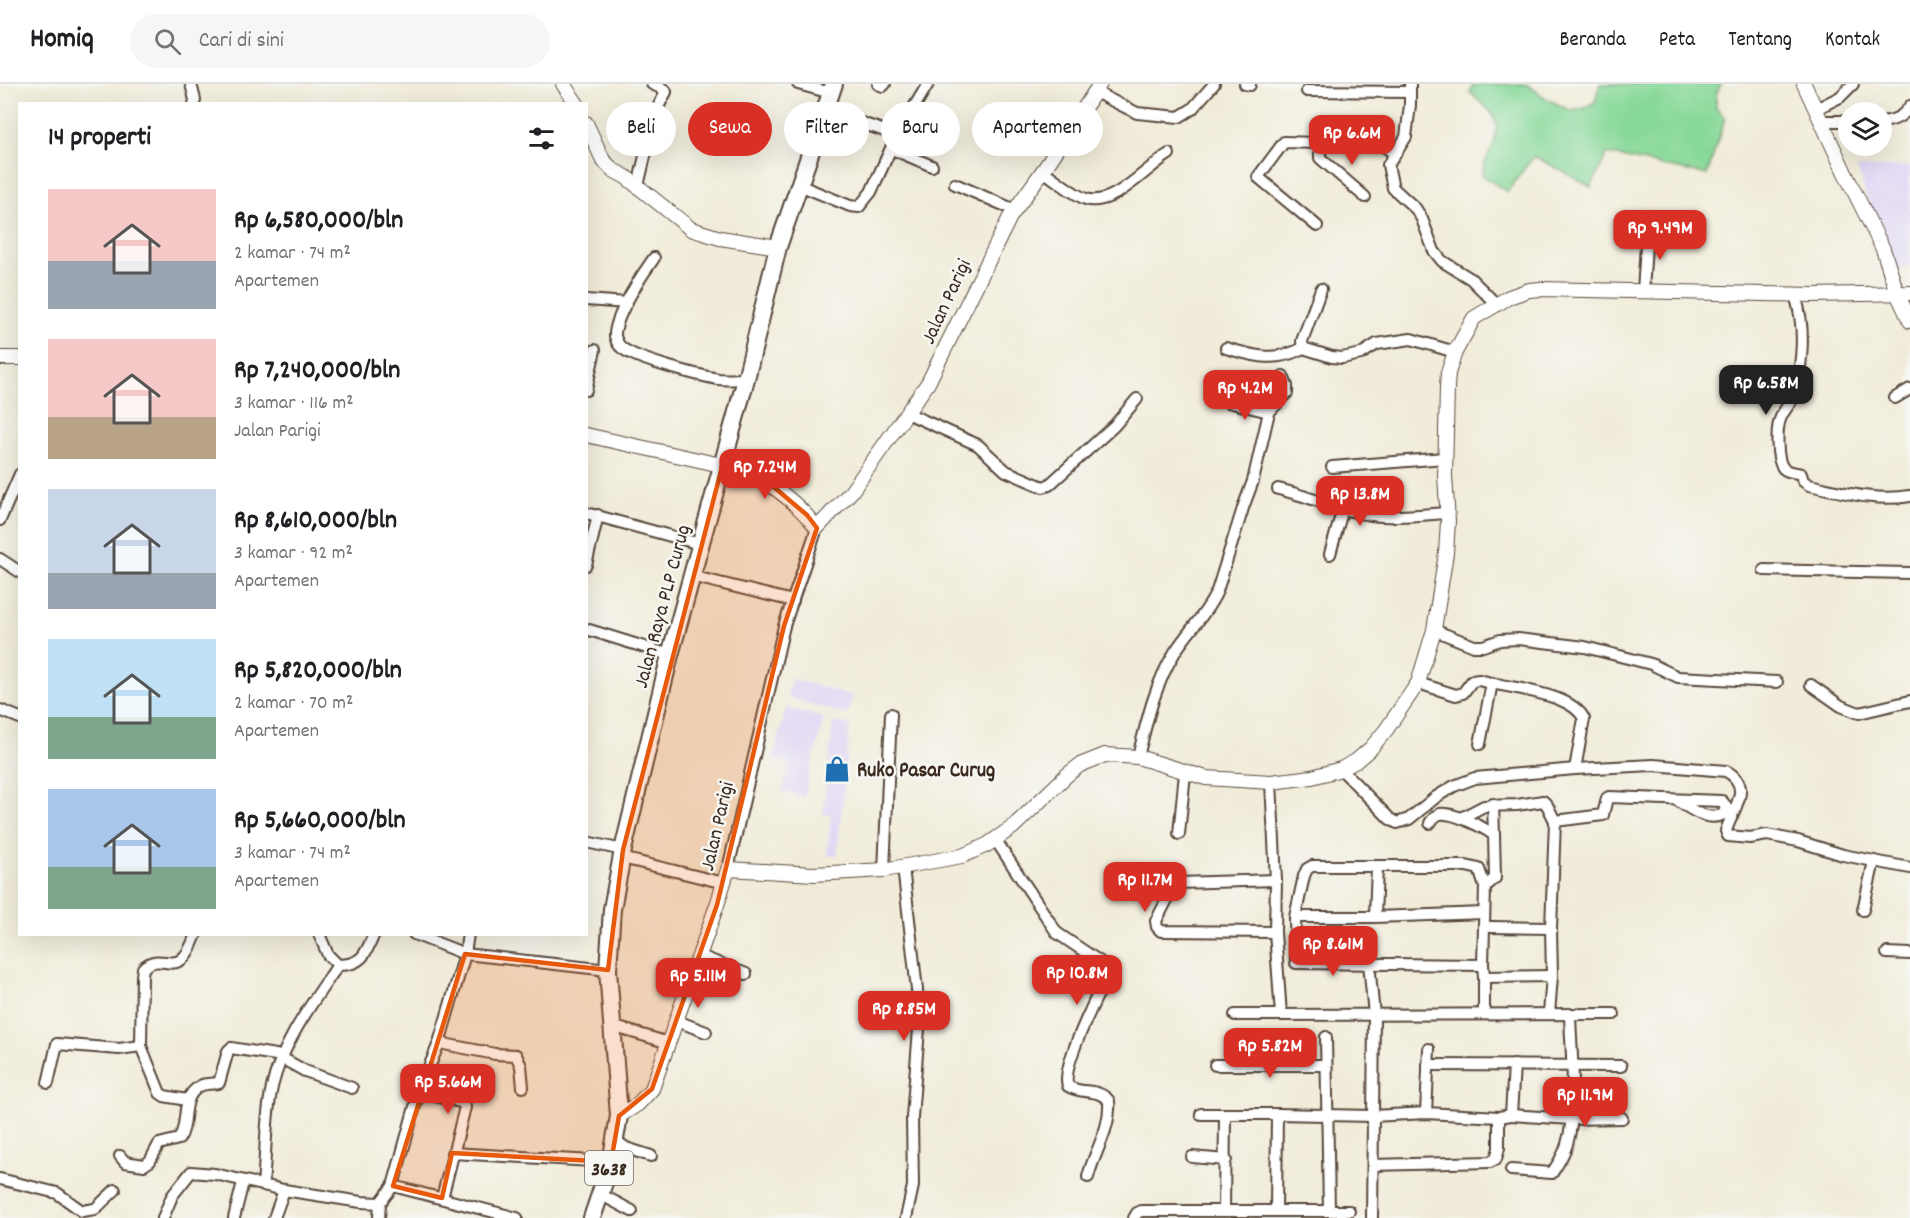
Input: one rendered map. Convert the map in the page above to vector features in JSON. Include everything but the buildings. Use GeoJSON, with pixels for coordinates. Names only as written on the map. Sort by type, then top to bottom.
{"type":"FeatureCollection","features":[{"type":"Feature","properties":{"kind":"main road","name":"Jalan Raya PLP Curug"},"geometry":{"type":"LineString","coordinates":[[619,1116],[608,970],[612,909],[622,854],[670,655],[746,379],[778,247],[809,156]]}},
{"type":"Feature","properties":{"kind":"main road","name":"3638"},"geometry":{"type":"LineString","coordinates":[[591,1218],[611,1162],[619,1116]]}},
{"type":"Feature","properties":{"kind":"street"},"geometry":{"type":"LineString","coordinates":[[191,84],[194,102]]}},
{"type":"Feature","properties":{"kind":"street"},"geometry":{"type":"LineString","coordinates":[[563,84],[576,102]]}},
{"type":"Feature","properties":{"kind":"street"},"geometry":{"type":"LineString","coordinates":[[638,186],[656,113],[666,92],[652,84]]}},
{"type":"Feature","properties":{"kind":"street"},"geometry":{"type":"LineString","coordinates":[[798,84],[833,88]]}},
{"type":"Feature","properties":{"kind":"street"},"geometry":{"type":"LineString","coordinates":[[878,84],[883,86],[885,84]]}},
{"type":"Feature","properties":{"kind":"street"},"geometry":{"type":"LineString","coordinates":[[917,102],[928,84]]}},
{"type":"Feature","properties":{"kind":"street"},"geometry":{"type":"LineString","coordinates":[[1097,88],[1137,112],[1179,117],[1192,109],[1214,84]]}},
{"type":"Feature","properties":{"kind":"street"},"geometry":{"type":"LineString","coordinates":[[1804,84],[1903,293],[1910,321]]}},
{"type":"Feature","properties":{"kind":"street"},"geometry":{"type":"LineString","coordinates":[[1819,115],[1853,84]]}},
{"type":"Feature","properties":{"kind":"street","name":"Jalan Parigi"},"geometry":{"type":"LineString","coordinates":[[619,1116],[638,1104],[652,1089],[700,956],[726,876],[784,627],[817,528],[851,492],[928,383],[992,249],[1015,210],[1097,88]]}},
{"type":"Feature","properties":{"kind":"street"},"geometry":{"type":"LineString","coordinates":[[1307,91],[1410,88],[1406,137],[1388,165],[1393,188],[1416,209],[1434,251],[1442,261],[1471,279],[1495,303]]}},
{"type":"Feature","properties":{"kind":"street"},"geometry":{"type":"LineString","coordinates":[[1892,119],[1905,113],[1910,105]]}},
{"type":"Feature","properties":{"kind":"street"},"geometry":{"type":"LineString","coordinates":[[1819,115],[1838,119]]}},
{"type":"Feature","properties":{"kind":"street"},"geometry":{"type":"LineString","coordinates":[[588,127],[603,160],[613,170],[638,186],[691,229],[703,234],[754,245],[778,247]]}},
{"type":"Feature","properties":{"kind":"street"},"geometry":{"type":"LineString","coordinates":[[1317,226],[1258,177],[1284,142],[1382,145],[1394,153]]}},
{"type":"Feature","properties":{"kind":"street"},"geometry":{"type":"LineString","coordinates":[[1320,143],[1320,158],[1365,197]]}},
{"type":"Feature","properties":{"kind":"street"},"geometry":{"type":"LineString","coordinates":[[1043,171],[1080,196],[1096,201],[1121,190],[1169,154]]}},
{"type":"Feature","properties":{"kind":"street"},"geometry":{"type":"LineString","coordinates":[[799,185],[849,206],[859,207],[871,192],[889,156]]}},
{"type":"Feature","properties":{"kind":"street"},"geometry":{"type":"LineString","coordinates":[[909,156],[933,166]]}},
{"type":"Feature","properties":{"kind":"street"},"geometry":{"type":"LineString","coordinates":[[955,184],[1015,210]]}},
{"type":"Feature","properties":{"kind":"street"},"geometry":{"type":"LineString","coordinates":[[1643,291],[1647,230]]}},
{"type":"Feature","properties":{"kind":"street"},"geometry":{"type":"LineString","coordinates":[[654,258],[627,303],[616,327],[617,343],[622,348],[677,369],[720,379],[746,379]]}},
{"type":"Feature","properties":{"kind":"street"},"geometry":{"type":"LineString","coordinates":[[1303,348],[1302,339],[1321,290]]}},
{"type":"Feature","properties":{"kind":"street"},"geometry":{"type":"LineString","coordinates":[[588,843],[622,854],[726,876],[884,870],[962,856],[987,845],[1013,826],[1080,765],[1105,755],[1120,754],[1138,757],[1185,773],[1216,779],[1271,782],[1312,777],[1341,769],[1371,748],[1418,683],[1434,630],[1446,553],[1448,513],[1445,458],[1448,373],[1455,352],[1473,318],[1495,303],[1529,290],[1795,295],[1903,293]]}},
{"type":"Feature","properties":{"kind":"street"},"geometry":{"type":"LineString","coordinates":[[1795,295],[1800,310],[1803,335],[1796,393],[1780,419],[1777,440],[1781,465],[1786,470],[1801,474],[1803,481],[1809,485],[1860,497],[1881,499],[1910,496]]}},
{"type":"Feature","properties":{"kind":"street"},"geometry":{"type":"LineString","coordinates":[[588,300],[627,303]]}},
{"type":"Feature","properties":{"kind":"street"},"geometry":{"type":"LineString","coordinates":[[1226,348],[1265,358],[1285,357],[1303,348],[1342,358],[1361,354],[1377,344],[1411,339],[1455,352]]}},
{"type":"Feature","properties":{"kind":"street"},"geometry":{"type":"LineString","coordinates":[[588,382],[596,350]]}},
{"type":"Feature","properties":{"kind":"street"},"geometry":{"type":"LineString","coordinates":[[0,358],[18,358]]}},
{"type":"Feature","properties":{"kind":"street"},"geometry":{"type":"LineString","coordinates":[[1138,757],[1158,686],[1175,652],[1207,609],[1217,591],[1253,482],[1269,412],[1287,393],[1283,376]]}},
{"type":"Feature","properties":{"kind":"street"},"geometry":{"type":"LineString","coordinates":[[1895,398],[1910,389]]}},
{"type":"Feature","properties":{"kind":"street"},"geometry":{"type":"LineString","coordinates":[[907,413],[978,445],[1006,471],[1043,487],[1050,485],[1114,426],[1137,399]]}},
{"type":"Feature","properties":{"kind":"street"},"geometry":{"type":"LineString","coordinates":[[1228,402],[1269,412]]}},
{"type":"Feature","properties":{"kind":"street"},"geometry":{"type":"LineString","coordinates":[[588,435],[722,462],[769,483],[792,501],[817,528]]}},
{"type":"Feature","properties":{"kind":"street"},"geometry":{"type":"LineString","coordinates":[[1332,467],[1445,458]]}},
{"type":"Feature","properties":{"kind":"street"},"geometry":{"type":"LineString","coordinates":[[0,520],[18,479]]}},
{"type":"Feature","properties":{"kind":"street"},"geometry":{"type":"LineString","coordinates":[[1278,489],[1343,508],[1382,516],[1448,513]]}},
{"type":"Feature","properties":{"kind":"street"},"geometry":{"type":"LineString","coordinates":[[1330,554],[1343,508]]}},
{"type":"Feature","properties":{"kind":"street"},"geometry":{"type":"LineString","coordinates":[[588,513],[700,544]]}},
{"type":"Feature","properties":{"kind":"street"},"geometry":{"type":"LineString","coordinates":[[588,557],[598,515]]}},
{"type":"Feature","properties":{"kind":"street"},"geometry":{"type":"LineString","coordinates":[[0,559],[18,571]]}},
{"type":"Feature","properties":{"kind":"street"},"geometry":{"type":"LineString","coordinates":[[1764,570],[1910,573]]}},
{"type":"Feature","properties":{"kind":"street"},"geometry":{"type":"LineString","coordinates":[[691,576],[793,600]]}},
{"type":"Feature","properties":{"kind":"street"},"geometry":{"type":"LineString","coordinates":[[588,630],[670,655]]}},
{"type":"Feature","properties":{"kind":"street"},"geometry":{"type":"LineString","coordinates":[[1434,630],[1474,646],[1483,646],[1500,640],[1518,639],[1585,647],[1651,664],[1678,678],[1777,682]]}},
{"type":"Feature","properties":{"kind":"street"},"geometry":{"type":"LineString","coordinates":[[1418,683],[1456,695],[1463,693],[1473,680],[1534,692],[1564,702],[1584,716],[1575,769]]}},
{"type":"Feature","properties":{"kind":"street"},"geometry":{"type":"LineString","coordinates":[[1480,744],[1492,683]]}},
{"type":"Feature","properties":{"kind":"street"},"geometry":{"type":"LineString","coordinates":[[1811,685],[1841,706],[1859,713],[1910,701]]}},
{"type":"Feature","properties":{"kind":"street"},"geometry":{"type":"LineString","coordinates":[[0,710],[18,717]]}},
{"type":"Feature","properties":{"kind":"street"},"geometry":{"type":"LineString","coordinates":[[884,870],[891,714]]}},
{"type":"Feature","properties":{"kind":"street"},"geometry":{"type":"LineString","coordinates":[[1341,769],[1390,819],[1397,823],[1409,819],[1436,796],[1475,778],[1653,765],[1726,771],[1736,776],[1740,782],[1741,794],[1726,831],[1728,836],[1750,838],[1767,835],[1910,868]]}},
{"type":"Feature","properties":{"kind":"street"},"geometry":{"type":"LineString","coordinates":[[1179,834],[1185,773]]}},
{"type":"Feature","properties":{"kind":"street"},"geometry":{"type":"LineString","coordinates":[[1271,782],[1276,880],[1275,932],[1281,1016]]}},
{"type":"Feature","properties":{"kind":"street"},"geometry":{"type":"LineString","coordinates":[[1555,821],[1603,815],[1607,798],[1610,797],[1676,800]]}},
{"type":"Feature","properties":{"kind":"street"},"geometry":{"type":"LineString","coordinates":[[1461,818],[1493,804],[1516,805],[1543,801],[1555,821],[1551,928],[1552,976],[1549,1014]]}},
{"type":"Feature","properties":{"kind":"street"},"geometry":{"type":"LineString","coordinates":[[1485,886],[1495,878],[1493,804]]}},
{"type":"Feature","properties":{"kind":"street"},"geometry":{"type":"LineString","coordinates":[[1430,823],[1440,814],[1461,818],[1484,827],[1494,835]]}},
{"type":"Feature","properties":{"kind":"street"},"geometry":{"type":"LineString","coordinates":[[995,839],[1057,933],[1109,970],[1066,1075],[1068,1086],[1072,1089],[1099,1093],[1109,1101],[1105,1132],[1092,1160],[1088,1178]]}},
{"type":"Feature","properties":{"kind":"street"},"geometry":{"type":"LineString","coordinates":[[1863,910],[1874,861]]}},
{"type":"Feature","properties":{"kind":"street"},"geometry":{"type":"LineString","coordinates":[[1483,965],[1296,963],[1295,917],[1307,869],[1320,866],[1473,867],[1479,869],[1485,886],[1484,1014]]}},
{"type":"Feature","properties":{"kind":"street"},"geometry":{"type":"LineString","coordinates":[[903,867],[917,990],[919,1029],[912,1117],[913,1186],[906,1218]]}},
{"type":"Feature","properties":{"kind":"street"},"geometry":{"type":"LineString","coordinates":[[1375,917],[1377,867]]}},
{"type":"Feature","properties":{"kind":"street"},"geometry":{"type":"LineString","coordinates":[[1275,932],[1161,931],[1156,921],[1174,886],[1178,883],[1276,880]]}},
{"type":"Feature","properties":{"kind":"street"},"geometry":{"type":"LineString","coordinates":[[1295,917],[1484,913]]}},
{"type":"Feature","properties":{"kind":"street"},"geometry":{"type":"LineString","coordinates":[[1491,927],[1551,928]]}},
{"type":"Feature","properties":{"kind":"street"},"geometry":{"type":"LineString","coordinates":[[187,1100],[160,1093],[141,1046],[140,1014],[143,968],[150,963],[178,963],[190,952],[195,936]]}},
{"type":"Feature","properties":{"kind":"street"},"geometry":{"type":"LineString","coordinates":[[320,936],[328,955],[338,965],[348,965],[358,961],[367,952],[373,936]]}},
{"type":"Feature","properties":{"kind":"street"},"geometry":{"type":"LineString","coordinates":[[419,936],[465,954],[608,970]]}},
{"type":"Feature","properties":{"kind":"street"},"geometry":{"type":"LineString","coordinates":[[380,1218],[380,1203],[393,1186],[419,1092],[439,1043],[465,954],[468,936]]}},
{"type":"Feature","properties":{"kind":"street"},"geometry":{"type":"LineString","coordinates":[[1887,953],[1910,954]]}},
{"type":"Feature","properties":{"kind":"street"},"geometry":{"type":"LineString","coordinates":[[700,956],[746,974]]}},
{"type":"Feature","properties":{"kind":"street"},"geometry":{"type":"LineString","coordinates":[[1369,963],[1374,1015],[1372,1218]]}},
{"type":"Feature","properties":{"kind":"street"},"geometry":{"type":"LineString","coordinates":[[263,1185],[272,1086],[282,1058],[295,1033],[338,965]]}},
{"type":"Feature","properties":{"kind":"street"},"geometry":{"type":"LineString","coordinates":[[1484,977],[1552,976]]}},
{"type":"Feature","properties":{"kind":"street"},"geometry":{"type":"LineString","coordinates":[[1235,1014],[1281,1016],[1614,1014]]}},
{"type":"Feature","properties":{"kind":"street"},"geometry":{"type":"LineString","coordinates":[[1511,1170],[1552,1173],[1567,1146],[1572,1119],[1570,1015]]}},
{"type":"Feature","properties":{"kind":"street"},"geometry":{"type":"LineString","coordinates":[[676,1021],[706,1032]]}},
{"type":"Feature","properties":{"kind":"street"},"geometry":{"type":"LineString","coordinates":[[612,1026],[669,1043]]}},
{"type":"Feature","properties":{"kind":"street"},"geometry":{"type":"LineString","coordinates":[[1326,1037],[1329,1210]]}},
{"type":"Feature","properties":{"kind":"street"},"geometry":{"type":"LineString","coordinates":[[439,1043],[495,1054],[516,1055],[521,1066],[523,1087]]}},
{"type":"Feature","properties":{"kind":"street"},"geometry":{"type":"LineString","coordinates":[[48,1083],[57,1044],[119,1048],[141,1046]]}},
{"type":"Feature","properties":{"kind":"street"},"geometry":{"type":"LineString","coordinates":[[120,1156],[125,1162],[144,1165],[150,1161],[159,1144],[179,1139],[183,1133],[187,1100],[200,1085],[219,1083],[229,1049],[255,1051],[282,1058],[305,1071],[351,1088]]}},
{"type":"Feature","properties":{"kind":"street"},"geometry":{"type":"LineString","coordinates":[[1426,1113],[1429,1049]]}},
{"type":"Feature","properties":{"kind":"street"},"geometry":{"type":"LineString","coordinates":[[1215,1065],[1326,1065]]}},
{"type":"Feature","properties":{"kind":"street"},"geometry":{"type":"LineString","coordinates":[[1428,1065],[1621,1066]]}},
{"type":"Feature","properties":{"kind":"street"},"geometry":{"type":"LineString","coordinates":[[1511,1115],[1514,1065]]}},
{"type":"Feature","properties":{"kind":"street"},"geometry":{"type":"LineString","coordinates":[[419,1092],[464,1103],[465,1107],[442,1198]]}},
{"type":"Feature","properties":{"kind":"street"},"geometry":{"type":"LineString","coordinates":[[1201,1114],[1373,1116],[1426,1113],[1572,1119],[1622,1118]]}},
{"type":"Feature","properties":{"kind":"street"},"geometry":{"type":"LineString","coordinates":[[1276,1210],[1277,1114]]}},
{"type":"Feature","properties":{"kind":"street"},"geometry":{"type":"LineString","coordinates":[[1224,1211],[1225,1115]]}},
{"type":"Feature","properties":{"kind":"street"},"geometry":{"type":"LineString","coordinates":[[1373,1165],[1490,1162],[1496,1159],[1499,1148],[1499,1117]]}},
{"type":"Feature","properties":{"kind":"street"},"geometry":{"type":"LineString","coordinates":[[615,1140],[626,1148],[651,1156]]}},
{"type":"Feature","properties":{"kind":"street"},"geometry":{"type":"LineString","coordinates":[[452,1153],[611,1162]]}},
{"type":"Feature","properties":{"kind":"street"},"geometry":{"type":"LineString","coordinates":[[1192,1157],[1226,1160]]}},
{"type":"Feature","properties":{"kind":"street"},"geometry":{"type":"LineString","coordinates":[[163,1218],[172,1196],[191,1172],[215,1174],[284,1190],[380,1203]]}},
{"type":"Feature","properties":{"kind":"street"},"geometry":{"type":"LineString","coordinates":[[0,1179],[57,1193],[82,1211],[95,1209],[115,1190]]}},
{"type":"Feature","properties":{"kind":"street"},"geometry":{"type":"LineString","coordinates":[[234,1218],[243,1182]]}},
{"type":"Feature","properties":{"kind":"street"},"geometry":{"type":"LineString","coordinates":[[393,1186],[427,1197],[442,1198],[517,1218]]}},
{"type":"Feature","properties":{"kind":"street"},"geometry":{"type":"LineString","coordinates":[[274,1218],[284,1190]]}},
{"type":"Feature","properties":{"kind":"street"},"geometry":{"type":"LineString","coordinates":[[600,1194],[632,1210]]}},
{"type":"Feature","properties":{"kind":"street"},"geometry":{"type":"LineString","coordinates":[[1134,1218],[1141,1211],[1349,1211]]}},
{"type":"Feature","properties":{"kind":"highlighted area"},"geometry":{"type":"Polygon","coordinates":[[[724,459],[769,483],[807,515],[817,528],[784,626],[717,905],[652,1089],[619,1116],[611,1162],[452,1153],[442,1198],[393,1186],[465,954],[608,970],[623,850],[724,459]]]}},
{"type":"Feature","properties":{"kind":"shaded area"},"geometry":{"type":"Polygon","coordinates":[[[1910,166],[1910,266],[1895,268],[1857,168],[1910,166]]]}},
{"type":"Feature","properties":{"kind":"shaded area","name":"Ruko Pasar Curug"},"geometry":{"type":"Polygon","coordinates":[[[792,679],[853,696],[847,715],[787,697],[792,679]]]}},
{"type":"Feature","properties":{"kind":"shaded area","name":"Ruko Pasar Curug"},"geometry":{"type":"Polygon","coordinates":[[[786,708],[824,718],[804,797],[782,791],[789,763],[773,759],[786,708]]]}},
{"type":"Feature","properties":{"kind":"shaded area","name":"Ruko Pasar Curug"},"geometry":{"type":"Polygon","coordinates":[[[833,722],[850,724],[837,856],[827,855],[831,815],[823,814],[833,722]]]}},
{"type":"Feature","properties":{"kind":"green space"},"geometry":{"type":"Polygon","coordinates":[[[1474,84],[1526,84],[1549,100],[1572,111],[1585,108],[1595,102],[1600,84],[1721,84],[1716,95],[1716,108],[1725,118],[1707,175],[1607,154],[1591,187],[1534,156],[1507,192],[1482,175],[1494,143],[1497,126],[1491,112],[1470,92],[1474,84]]]}},
{"type":"Feature","properties":{"kind":"place","name":"Ruko Pasar Curug"},"geometry":{"type":"Point","coordinates":[837,769]}}]}
